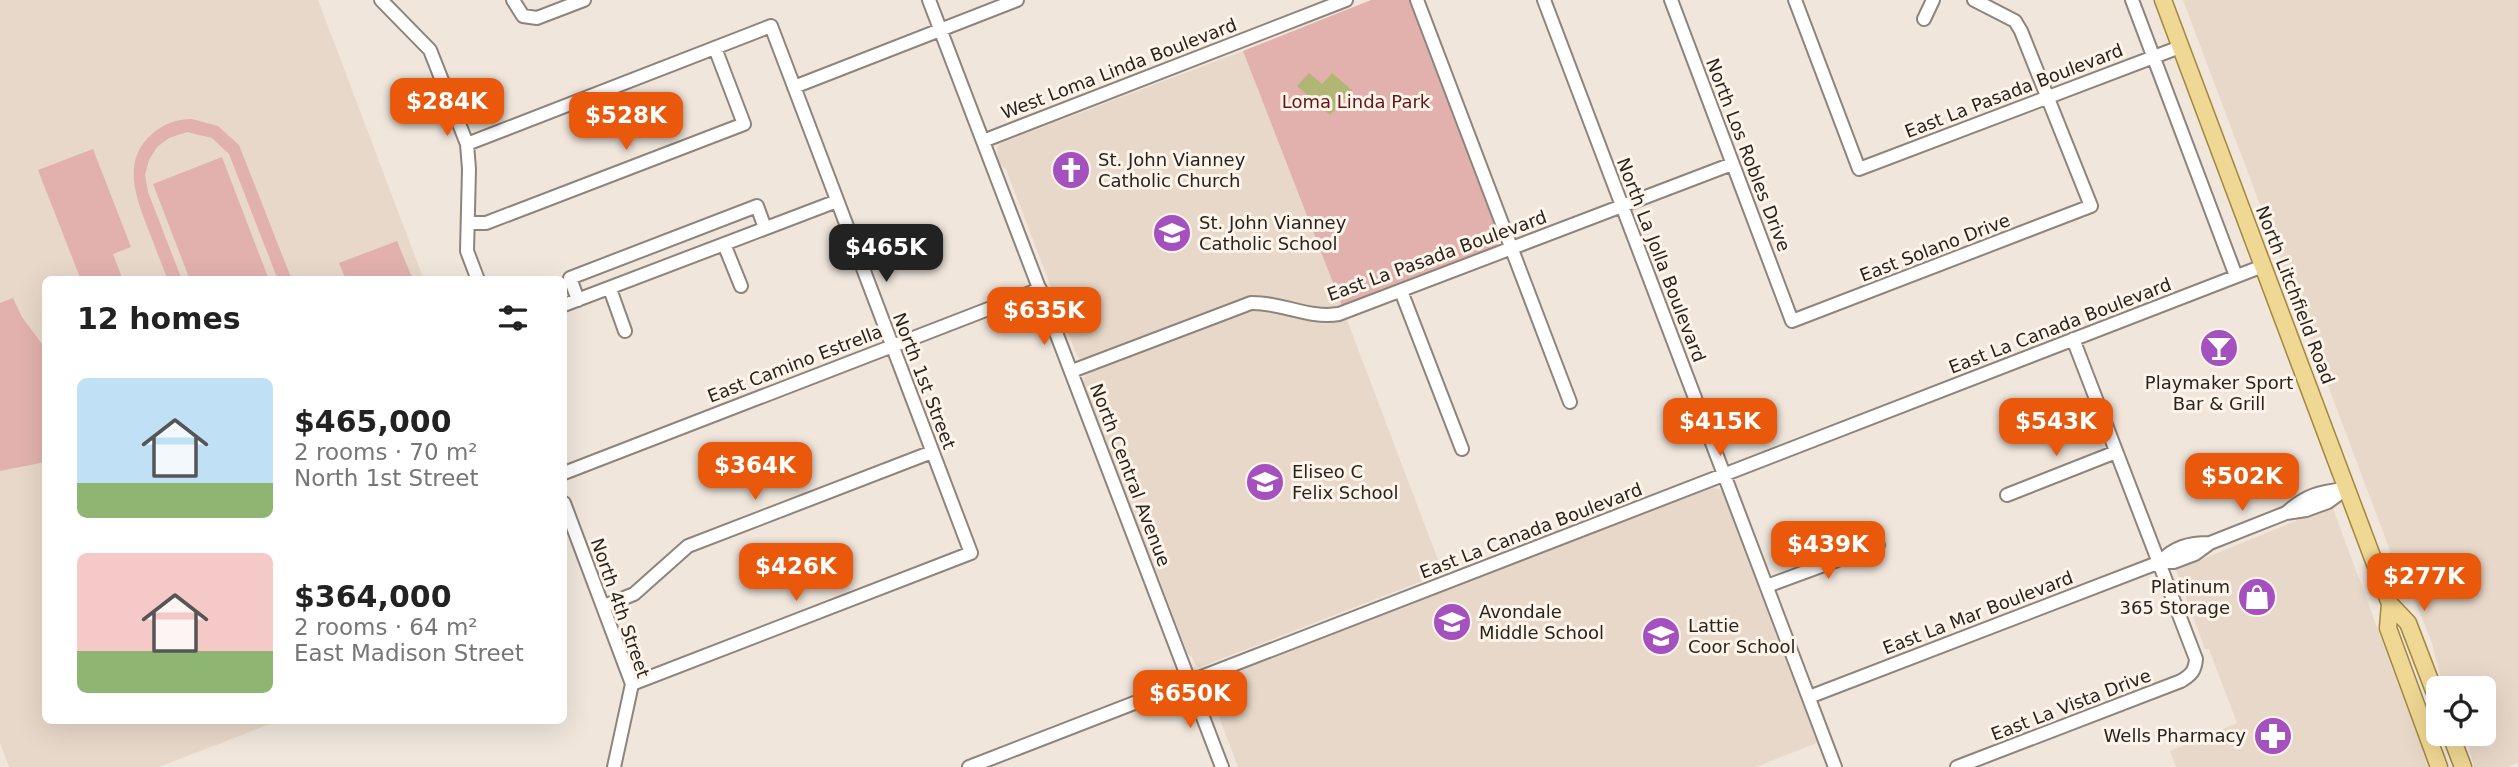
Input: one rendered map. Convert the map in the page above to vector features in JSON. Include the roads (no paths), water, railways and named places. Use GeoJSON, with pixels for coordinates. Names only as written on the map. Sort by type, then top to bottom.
{"type":"FeatureCollection","features":[{"type":"Feature","properties":{"kind":"main road","name":"North Litchfield Road"},"geometry":{"type":"LineString","coordinates":[[2163,0],[2390,604],[2408,623],[2428,676]]}},
{"type":"Feature","properties":{"kind":"main road","name":"North Litchfield Road"},"geometry":{"type":"LineString","coordinates":[[2390,604],[2388,628],[2439,767]]}},
{"type":"Feature","properties":{"kind":"main road"},"geometry":{"type":"LineString","coordinates":[[2455,746],[2463,767]]}},
{"type":"Feature","properties":{"kind":"street"},"geometry":{"type":"LineString","coordinates":[[381,0],[430,50],[467,144],[467,251],[476,276]]}},
{"type":"Feature","properties":{"kind":"street"},"geometry":{"type":"LineString","coordinates":[[513,0],[523,16],[537,18],[584,0]]}},
{"type":"Feature","properties":{"kind":"street","name":"North Central Avenue"},"geometry":{"type":"LineString","coordinates":[[929,0],[1222,767]]}},
{"type":"Feature","properties":{"kind":"street"},"geometry":{"type":"LineString","coordinates":[[794,87],[1017,0]]}},
{"type":"Feature","properties":{"kind":"street","name":"West Loma Linda Boulevard"},"geometry":{"type":"LineString","coordinates":[[983,141],[1346,0]]}},
{"type":"Feature","properties":{"kind":"street"},"geometry":{"type":"LineString","coordinates":[[1417,0],[1570,402]]}},
{"type":"Feature","properties":{"kind":"street","name":"North La Jolla Boulevard"},"geometry":{"type":"LineString","coordinates":[[1544,0],[1835,767]]}},
{"type":"Feature","properties":{"kind":"street","name":"North Los Robles Drive"},"geometry":{"type":"LineString","coordinates":[[1671,0],[1792,321]]}},
{"type":"Feature","properties":{"kind":"street","name":"East La Pasada Boulevard"},"geometry":{"type":"LineString","coordinates":[[1795,0],[1859,169],[2180,47]]}},
{"type":"Feature","properties":{"kind":"street"},"geometry":{"type":"LineString","coordinates":[[1924,19],[1933,0]]}},
{"type":"Feature","properties":{"kind":"street"},"geometry":{"type":"LineString","coordinates":[[1974,0],[2015,21],[2026,41],[2047,97]]}},
{"type":"Feature","properties":{"kind":"street"},"geometry":{"type":"LineString","coordinates":[[2132,0],[2236,276]]}},
{"type":"Feature","properties":{"kind":"street","name":"North 1st Street"},"geometry":{"type":"LineString","coordinates":[[632,684],[971,553],[771,26],[715,48]]}},
{"type":"Feature","properties":{"kind":"street"},"geometry":{"type":"LineString","coordinates":[[467,144],[715,48],[744,124],[486,223],[468,223]]}},
{"type":"Feature","properties":{"kind":"street","name":"East Solano Drive"},"geometry":{"type":"LineString","coordinates":[[1792,321],[2091,206],[2047,97]]}},
{"type":"Feature","properties":{"kind":"street","name":"East La Pasada Boulevard"},"geometry":{"type":"LineString","coordinates":[[1072,371],[1251,303],[1266,303],[1312,315],[1328,316],[1347,311],[1732,164]]}},
{"type":"Feature","properties":{"kind":"street"},"geometry":{"type":"LineString","coordinates":[[567,304],[837,201]]}},
{"type":"Feature","properties":{"kind":"street"},"geometry":{"type":"LineString","coordinates":[[578,300],[570,278],[744,211],[757,206],[765,228]]}},
{"type":"Feature","properties":{"kind":"street"},"geometry":{"type":"LineString","coordinates":[[724,244],[741,286]]}},
{"type":"Feature","properties":{"kind":"street","name":"East La Canada Boulevard"},"geometry":{"type":"LineString","coordinates":[[969,767],[2263,266]]}},
{"type":"Feature","properties":{"kind":"street"},"geometry":{"type":"LineString","coordinates":[[610,289],[625,331]]}},
{"type":"Feature","properties":{"kind":"street","name":"East Camino Estrella"},"geometry":{"type":"LineString","coordinates":[[567,472],[1040,289]]}},
{"type":"Feature","properties":{"kind":"street"},"geometry":{"type":"LineString","coordinates":[[1402,291],[1462,449]]}},
{"type":"Feature","properties":{"kind":"street"},"geometry":{"type":"LineString","coordinates":[[2073,339],[2160,562]]}},
{"type":"Feature","properties":{"kind":"street"},"geometry":{"type":"LineString","coordinates":[[604,606],[634,594],[688,546],[932,452]]}},
{"type":"Feature","properties":{"kind":"street"},"geometry":{"type":"LineString","coordinates":[[2007,495],[2116,452]]}},
{"type":"Feature","properties":{"kind":"street","name":"East La Mar Boulevard"},"geometry":{"type":"LineString","coordinates":[[1809,697],[2160,562],[2174,562],[2195,554],[2210,543],[2286,513],[2306,510],[2328,502],[2347,488]]}},
{"type":"Feature","properties":{"kind":"street","name":"North 4th Street"},"geometry":{"type":"LineString","coordinates":[[567,511],[632,684],[614,767]]}},
{"type":"Feature","properties":{"kind":"street"},"geometry":{"type":"LineString","coordinates":[[1767,586],[1878,545]]}},
{"type":"Feature","properties":{"kind":"street","name":"East La Vista Drive"},"geometry":{"type":"LineString","coordinates":[[1957,767],[2181,681],[2194,671],[2196,659],[2160,562]]}},
{"type":"Feature","properties":{"kind":"place","name":"St. John Vianney Catholic Church"},"geometry":{"type":"Point","coordinates":[1071,170]}},
{"type":"Feature","properties":{"kind":"place","name":"St. John Vianney Catholic School"},"geometry":{"type":"Point","coordinates":[1172,233]}},
{"type":"Feature","properties":{"kind":"place","name":"Playmaker Sport Bar & Grill"},"geometry":{"type":"Point","coordinates":[2219,348]}},
{"type":"Feature","properties":{"kind":"place","name":"Eliseo C Felix School"},"geometry":{"type":"Point","coordinates":[1265,482]}},
{"type":"Feature","properties":{"kind":"place","name":"Platinum 365 Storage"},"geometry":{"type":"Point","coordinates":[2257,597]}},
{"type":"Feature","properties":{"kind":"place","name":"Avondale Middle School"},"geometry":{"type":"Point","coordinates":[1452,622]}},
{"type":"Feature","properties":{"kind":"place","name":"Lattie Coor School"},"geometry":{"type":"Point","coordinates":[1661,636]}},
{"type":"Feature","properties":{"kind":"place","name":"Wells Pharmacy"},"geometry":{"type":"Point","coordinates":[2273,736]}},
{"type":"Feature","properties":{"kind":"park label","name":"Loma Linda Park"},"geometry":{"type":"Point","coordinates":[1356,102]}}]}
